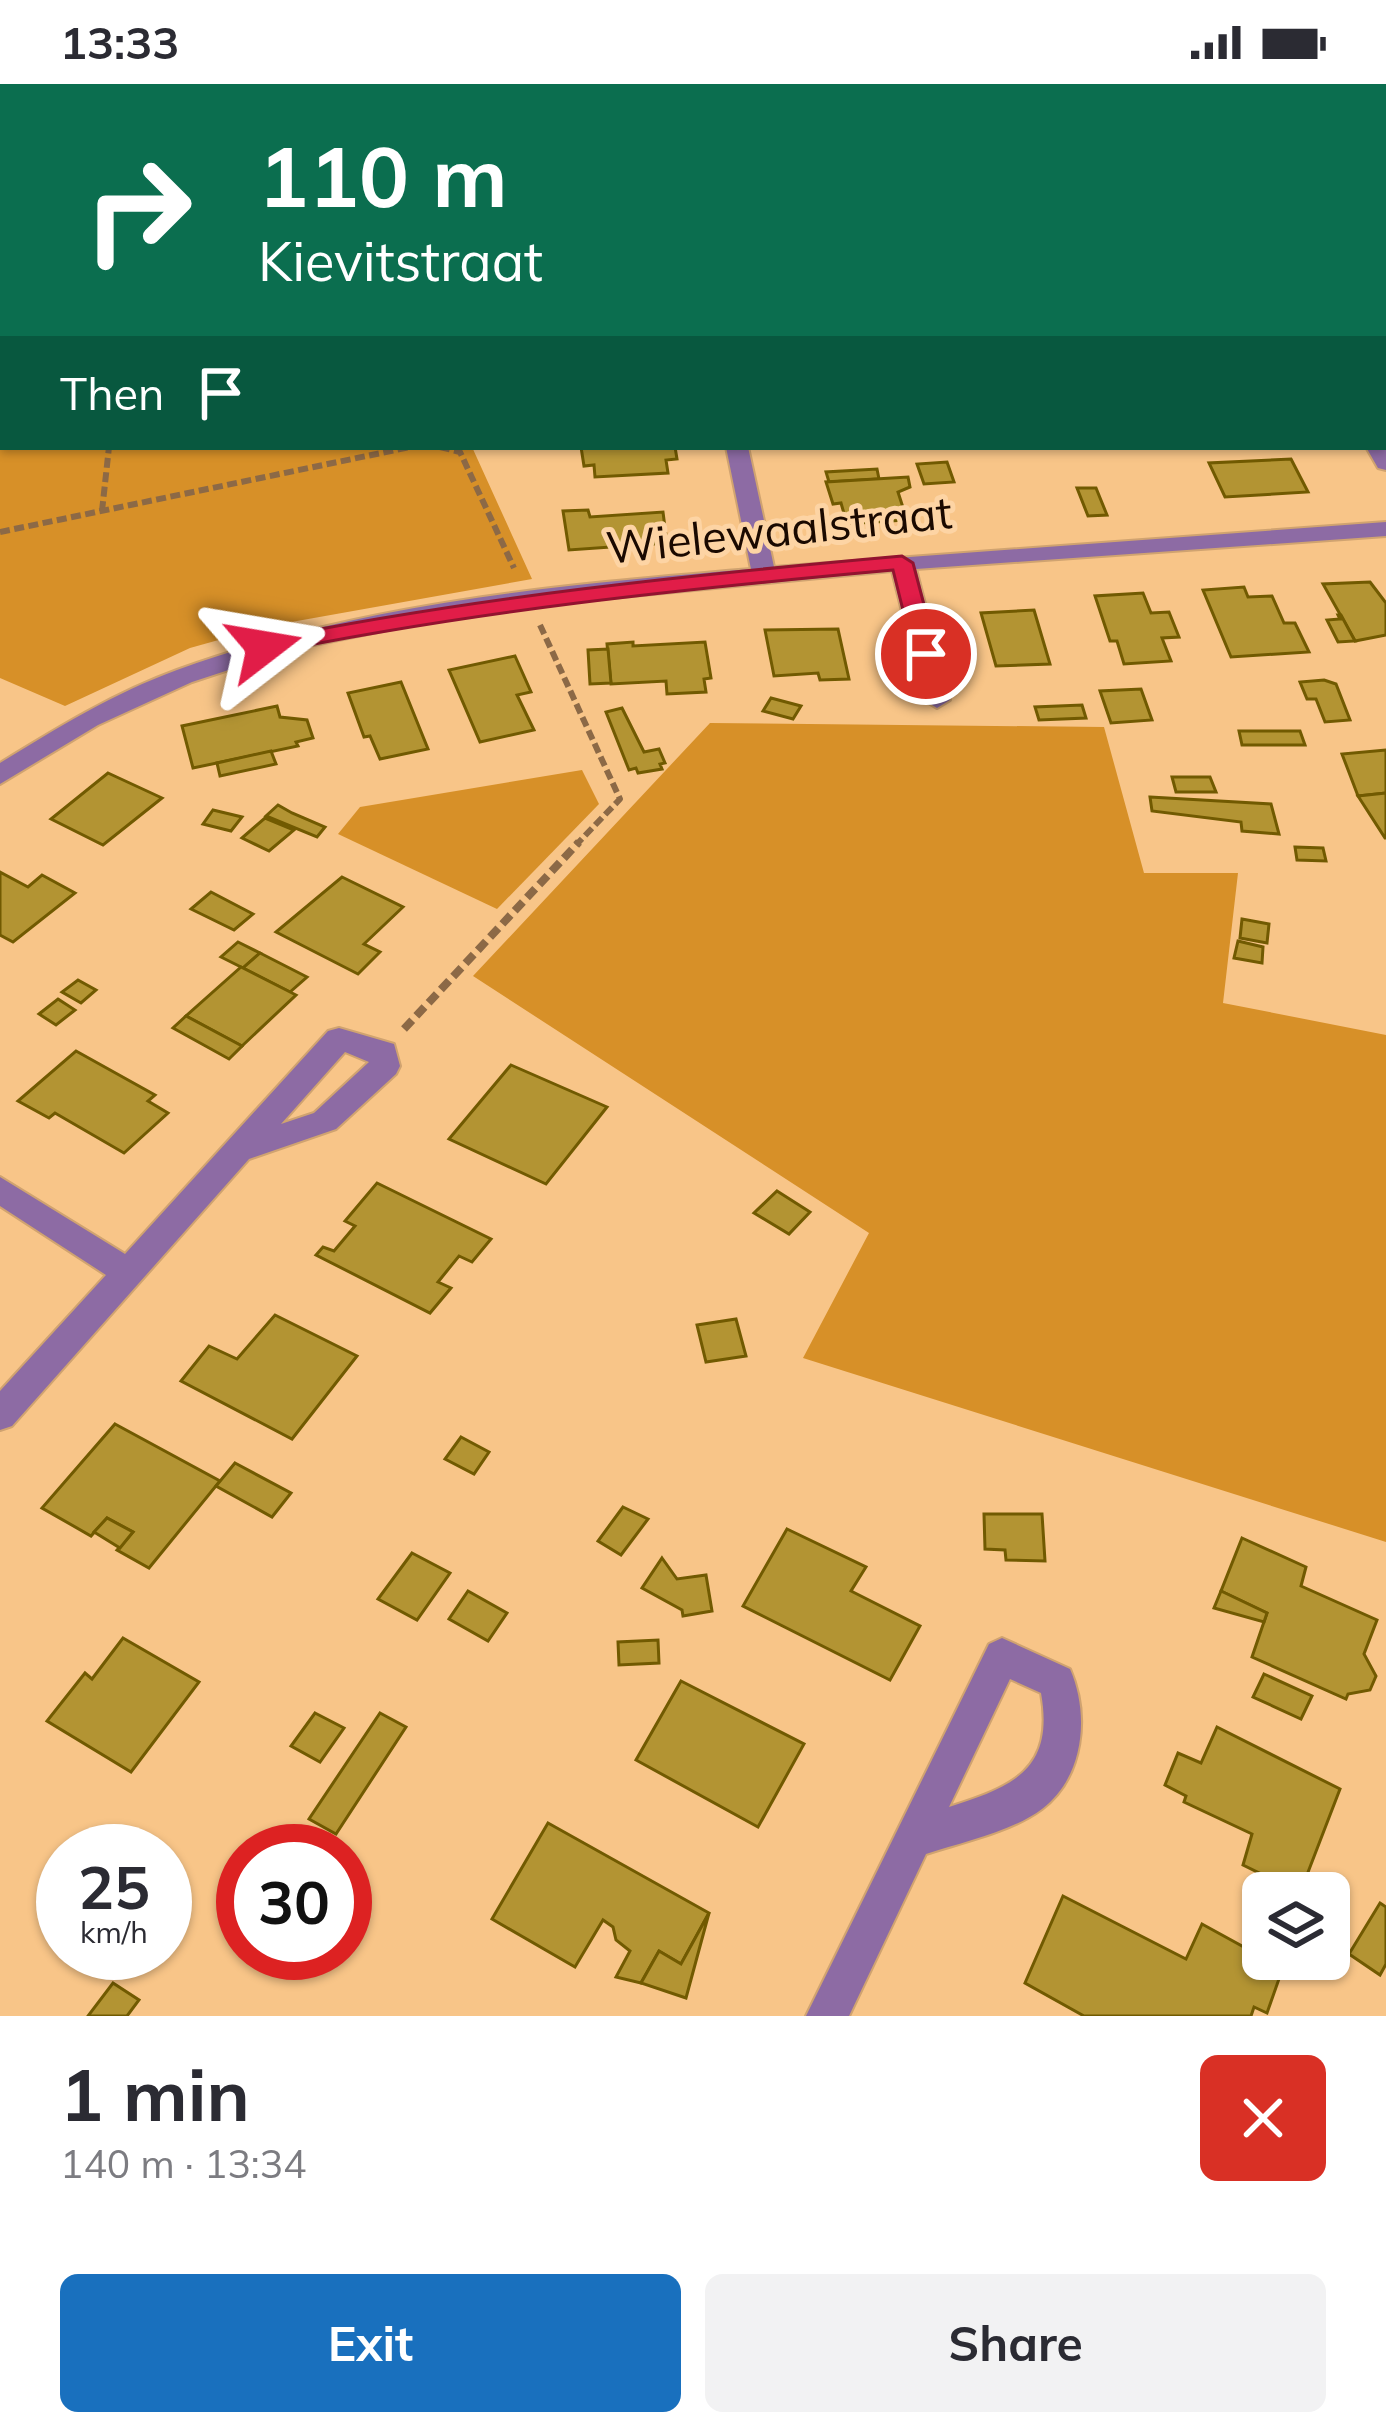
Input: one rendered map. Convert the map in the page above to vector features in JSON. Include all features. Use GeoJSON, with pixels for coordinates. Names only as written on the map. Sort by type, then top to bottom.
{"type":"FeatureCollection","features":[{"type":"Feature","properties":{"kind":"street"},"geometry":{"type":"LineString","coordinates":[[737,450],[764,575]]}},
{"type":"Feature","properties":{"kind":"street","name":"Wielewaalstraat"},"geometry":{"type":"LineString","coordinates":[[0,775],[38,747],[190,672],[264,647],[377,621],[764,575],[1126,542],[1386,529]]}},
{"type":"Feature","properties":{"kind":"street"},"geometry":{"type":"LineString","coordinates":[[902,563],[937,700]]}},
{"type":"Feature","properties":{"kind":"street"},"geometry":{"type":"LineString","coordinates":[[0,1415],[339,1039],[383,1052],[385,1066],[325,1121],[241,1150]]}},
{"type":"Feature","properties":{"kind":"street"},"geometry":{"type":"LineString","coordinates":[[0,1190],[128,1272]]}},
{"type":"Feature","properties":{"kind":"street"},"geometry":{"type":"LineString","coordinates":[[827,2016],[1002,1656],[1057,1682],[1068,1713],[1055,1759],[1029,1795],[914,1839]]}},
{"type":"Feature","properties":{"kind":"path"},"geometry":{"type":"LineString","coordinates":[[102,511],[110,450]]}},
{"type":"Feature","properties":{"kind":"path"},"geometry":{"type":"LineString","coordinates":[[0,532],[396,450]]}},
{"type":"Feature","properties":{"kind":"path"},"geometry":{"type":"LineString","coordinates":[[383,1052],[620,799],[460,452],[452,450]]}},
{"type":"Feature","properties":{"kind":"shaded area"},"geometry":{"type":"Polygon","coordinates":[[[0,450],[473,450],[532,579],[269,626],[190,648],[65,706],[0,678],[0,450]]]}},
{"type":"Feature","properties":{"kind":"shaded area"},"geometry":{"type":"Polygon","coordinates":[[[710,723],[1104,727],[1144,873],[1238,873],[1223,1003],[1386,1035],[1386,1542],[803,1358],[869,1233],[473,976],[710,723]]]}},
{"type":"Feature","properties":{"kind":"shaded area"},"geometry":{"type":"Polygon","coordinates":[[[582,770],[599,804],[497,909],[338,834],[360,807],[582,770]]]}},
{"type":"Feature","properties":{"kind":"building"},"geometry":{"type":"Polygon","coordinates":[[[581,450],[676,450],[677,459],[666,460],[668,473],[595,477],[594,465],[584,466],[581,450]]]}},
{"type":"Feature","properties":{"kind":"building"},"geometry":{"type":"Polygon","coordinates":[[[1291,459],[1308,492],[1225,497],[1209,463],[1291,459]]]}},
{"type":"Feature","properties":{"kind":"building"},"geometry":{"type":"Polygon","coordinates":[[[947,462],[954,482],[924,484],[917,464],[947,462]]]}},
{"type":"Feature","properties":{"kind":"building"},"geometry":{"type":"Polygon","coordinates":[[[877,469],[879,479],[829,482],[826,472],[877,469]]]}},
{"type":"Feature","properties":{"kind":"building"},"geometry":{"type":"Polygon","coordinates":[[[908,477],[910,487],[898,492],[907,520],[847,524],[841,503],[833,504],[826,482],[908,477]]]}},
{"type":"Feature","properties":{"kind":"building"},"geometry":{"type":"Polygon","coordinates":[[[1077,488],[1096,488],[1107,515],[1088,516],[1077,488]]]}},
{"type":"Feature","properties":{"kind":"building"},"geometry":{"type":"Polygon","coordinates":[[[588,510],[590,517],[663,512],[667,543],[569,550],[563,511],[588,510]]]}},
{"type":"Feature","properties":{"kind":"building"},"geometry":{"type":"Polygon","coordinates":[[[1370,582],[1386,603],[1386,635],[1355,641],[1323,584],[1370,582]]]}},
{"type":"Feature","properties":{"kind":"building"},"geometry":{"type":"Polygon","coordinates":[[[1244,587],[1248,597],[1272,596],[1284,623],[1295,623],[1309,652],[1231,657],[1203,590],[1244,587]]]}},
{"type":"Feature","properties":{"kind":"building"},"geometry":{"type":"Polygon","coordinates":[[[1143,593],[1151,613],[1169,612],[1179,637],[1162,638],[1171,661],[1124,664],[1117,641],[1110,641],[1095,596],[1143,593]]]}},
{"type":"Feature","properties":{"kind":"building"},"geometry":{"type":"Polygon","coordinates":[[[1034,610],[1050,664],[996,666],[981,613],[1034,610]]]}},
{"type":"Feature","properties":{"kind":"building"},"geometry":{"type":"Polygon","coordinates":[[[1338,615],[1355,641],[1338,642],[1327,620],[1340,619],[1338,615]]]}},
{"type":"Feature","properties":{"kind":"building"},"geometry":{"type":"Polygon","coordinates":[[[838,629],[849,679],[820,680],[818,673],[774,676],[765,630],[838,629]]]}},
{"type":"Feature","properties":{"kind":"building"},"geometry":{"type":"Polygon","coordinates":[[[633,642],[633,646],[705,642],[711,678],[704,679],[706,692],[667,694],[666,681],[611,684],[607,644],[633,642]]]}},
{"type":"Feature","properties":{"kind":"building"},"geometry":{"type":"Polygon","coordinates":[[[608,649],[611,683],[590,684],[588,650],[608,649]]]}},
{"type":"Feature","properties":{"kind":"building"},"geometry":{"type":"Polygon","coordinates":[[[515,656],[531,692],[517,695],[534,730],[480,742],[449,670],[515,656]]]}},
{"type":"Feature","properties":{"kind":"building"},"geometry":{"type":"Polygon","coordinates":[[[401,682],[428,749],[380,759],[370,736],[364,737],[348,693],[401,682]]]}},
{"type":"Feature","properties":{"kind":"building"},"geometry":{"type":"Polygon","coordinates":[[[1300,682],[1336,684],[1350,720],[1325,722],[1316,699],[1307,699],[1300,682]]]}},
{"type":"Feature","properties":{"kind":"building"},"geometry":{"type":"Polygon","coordinates":[[[1141,689],[1152,720],[1111,723],[1100,691],[1141,689]]]}},
{"type":"Feature","properties":{"kind":"building"},"geometry":{"type":"Polygon","coordinates":[[[771,698],[801,706],[793,719],[763,711],[771,698]]]}},
{"type":"Feature","properties":{"kind":"building"},"geometry":{"type":"Polygon","coordinates":[[[1082,705],[1086,718],[1039,720],[1035,707],[1082,705]]]}},
{"type":"Feature","properties":{"kind":"building"},"geometry":{"type":"Polygon","coordinates":[[[277,706],[280,717],[307,720],[313,738],[296,742],[298,746],[193,768],[182,726],[277,706]]]}},
{"type":"Feature","properties":{"kind":"building"},"geometry":{"type":"Polygon","coordinates":[[[622,708],[644,752],[659,749],[665,763],[660,764],[662,769],[629,770],[606,712],[622,708]]]}},
{"type":"Feature","properties":{"kind":"building"},"geometry":{"type":"Polygon","coordinates":[[[1239,731],[1300,731],[1305,745],[1242,745],[1239,731]]]}},
{"type":"Feature","properties":{"kind":"building"},"geometry":{"type":"Polygon","coordinates":[[[1386,750],[1386,793],[1358,796],[1342,754],[1386,750]]]}},
{"type":"Feature","properties":{"kind":"building"},"geometry":{"type":"Polygon","coordinates":[[[271,751],[276,764],[220,776],[217,763],[271,751]]]}},
{"type":"Feature","properties":{"kind":"building"},"geometry":{"type":"Polygon","coordinates":[[[108,773],[162,798],[103,845],[51,819],[108,773]]]}},
{"type":"Feature","properties":{"kind":"building"},"geometry":{"type":"Polygon","coordinates":[[[1172,777],[1210,777],[1216,792],[1176,792],[1172,777]]]}},
{"type":"Feature","properties":{"kind":"building"},"geometry":{"type":"Polygon","coordinates":[[[1386,793],[1386,838],[1385,838],[1358,796],[1386,793]]]}},
{"type":"Feature","properties":{"kind":"building"},"geometry":{"type":"Polygon","coordinates":[[[1150,797],[1271,804],[1279,834],[1242,831],[1241,822],[1152,811],[1150,797]]]}},
{"type":"Feature","properties":{"kind":"building"},"geometry":{"type":"Polygon","coordinates":[[[278,805],[325,827],[317,837],[266,816],[278,805]]]}},
{"type":"Feature","properties":{"kind":"building"},"geometry":{"type":"Polygon","coordinates":[[[213,810],[242,817],[231,831],[203,824],[213,810]]]}},
{"type":"Feature","properties":{"kind":"building"},"geometry":{"type":"Polygon","coordinates":[[[265,818],[294,830],[269,851],[242,838],[265,818]]]}},
{"type":"Feature","properties":{"kind":"building"},"geometry":{"type":"Polygon","coordinates":[[[1295,847],[1323,848],[1326,861],[1297,860],[1295,847]]]}},
{"type":"Feature","properties":{"kind":"building"},"geometry":{"type":"Polygon","coordinates":[[[0,872],[28,887],[42,875],[75,893],[13,942],[0,935],[0,872]]]}},
{"type":"Feature","properties":{"kind":"building"},"geometry":{"type":"Polygon","coordinates":[[[342,877],[403,907],[364,944],[380,952],[358,974],[276,932],[342,877]]]}},
{"type":"Feature","properties":{"kind":"building"},"geometry":{"type":"Polygon","coordinates":[[[211,892],[253,914],[234,930],[191,909],[211,892]]]}},
{"type":"Feature","properties":{"kind":"building"},"geometry":{"type":"Polygon","coordinates":[[[1242,919],[1269,924],[1267,943],[1240,938],[1242,919]]]}},
{"type":"Feature","properties":{"kind":"building"},"geometry":{"type":"Polygon","coordinates":[[[1238,941],[1263,947],[1262,963],[1234,958],[1238,941]]]}},
{"type":"Feature","properties":{"kind":"building"},"geometry":{"type":"Polygon","coordinates":[[[238,942],[260,953],[243,968],[221,957],[238,942]]]}},
{"type":"Feature","properties":{"kind":"building"},"geometry":{"type":"Polygon","coordinates":[[[260,953],[307,977],[290,992],[243,968],[260,953]]]}},
{"type":"Feature","properties":{"kind":"building"},"geometry":{"type":"Polygon","coordinates":[[[241,967],[296,995],[242,1046],[186,1016],[241,967]]]}},
{"type":"Feature","properties":{"kind":"building"},"geometry":{"type":"Polygon","coordinates":[[[78,980],[96,990],[81,1003],[62,992],[78,980]]]}},
{"type":"Feature","properties":{"kind":"building"},"geometry":{"type":"Polygon","coordinates":[[[58,999],[75,1010],[56,1025],[39,1014],[58,999]]]}},
{"type":"Feature","properties":{"kind":"building"},"geometry":{"type":"Polygon","coordinates":[[[186,1016],[242,1046],[229,1059],[173,1028],[186,1016]]]}},
{"type":"Feature","properties":{"kind":"building"},"geometry":{"type":"Polygon","coordinates":[[[76,1051],[155,1095],[148,1101],[168,1113],[124,1153],[55,1113],[49,1118],[18,1101],[76,1051]]]}},
{"type":"Feature","properties":{"kind":"building"},"geometry":{"type":"Polygon","coordinates":[[[511,1065],[607,1107],[546,1184],[449,1139],[511,1065]]]}},
{"type":"Feature","properties":{"kind":"building"},"geometry":{"type":"Polygon","coordinates":[[[377,1183],[491,1239],[472,1262],[459,1256],[438,1282],[451,1288],[430,1313],[316,1255],[323,1247],[334,1251],[355,1226],[345,1221],[377,1183]]]}},
{"type":"Feature","properties":{"kind":"building"},"geometry":{"type":"Polygon","coordinates":[[[777,1191],[810,1212],[789,1234],[754,1213],[777,1191]]]}},
{"type":"Feature","properties":{"kind":"building"},"geometry":{"type":"Polygon","coordinates":[[[275,1315],[357,1356],[292,1439],[181,1381],[209,1346],[237,1359],[275,1315]]]}},
{"type":"Feature","properties":{"kind":"building"},"geometry":{"type":"Polygon","coordinates":[[[736,1319],[746,1356],[706,1362],[697,1325],[736,1319]]]}},
{"type":"Feature","properties":{"kind":"building"},"geometry":{"type":"Polygon","coordinates":[[[115,1424],[220,1481],[149,1568],[117,1550],[133,1532],[107,1518],[91,1536],[42,1508],[115,1424]]]}},
{"type":"Feature","properties":{"kind":"building"},"geometry":{"type":"Polygon","coordinates":[[[461,1437],[489,1452],[474,1474],[445,1459],[461,1437]]]}},
{"type":"Feature","properties":{"kind":"building"},"geometry":{"type":"Polygon","coordinates":[[[235,1463],[291,1493],[272,1517],[216,1486],[235,1463]]]}},
{"type":"Feature","properties":{"kind":"building"},"geometry":{"type":"Polygon","coordinates":[[[623,1507],[648,1519],[621,1555],[598,1541],[623,1507]]]}},
{"type":"Feature","properties":{"kind":"building"},"geometry":{"type":"Polygon","coordinates":[[[984,1514],[1042,1514],[1045,1561],[1006,1560],[1005,1550],[985,1549],[984,1514]]]}},
{"type":"Feature","properties":{"kind":"building"},"geometry":{"type":"Polygon","coordinates":[[[107,1518],[133,1532],[120,1548],[94,1532],[107,1518]]]}},
{"type":"Feature","properties":{"kind":"building"},"geometry":{"type":"Polygon","coordinates":[[[787,1529],[866,1567],[851,1591],[920,1626],[890,1680],[743,1606],[787,1529]]]}},
{"type":"Feature","properties":{"kind":"building"},"geometry":{"type":"Polygon","coordinates":[[[1242,1538],[1306,1567],[1301,1586],[1377,1620],[1364,1654],[1376,1676],[1370,1690],[1348,1694],[1346,1699],[1252,1657],[1267,1613],[1221,1591],[1242,1538]]]}},
{"type":"Feature","properties":{"kind":"building"},"geometry":{"type":"Polygon","coordinates":[[[412,1553],[450,1573],[417,1620],[378,1599],[412,1553]]]}},
{"type":"Feature","properties":{"kind":"building"},"geometry":{"type":"Polygon","coordinates":[[[662,1558],[677,1579],[706,1575],[712,1611],[683,1616],[682,1610],[642,1588],[662,1558]]]}},
{"type":"Feature","properties":{"kind":"building"},"geometry":{"type":"Polygon","coordinates":[[[468,1591],[507,1613],[488,1641],[449,1619],[468,1591]]]}},
{"type":"Feature","properties":{"kind":"building"},"geometry":{"type":"Polygon","coordinates":[[[1221,1591],[1267,1613],[1264,1622],[1214,1608],[1221,1591]]]}},
{"type":"Feature","properties":{"kind":"building"},"geometry":{"type":"Polygon","coordinates":[[[123,1638],[199,1682],[131,1772],[47,1721],[85,1673],[92,1679],[123,1638]]]}},
{"type":"Feature","properties":{"kind":"building"},"geometry":{"type":"Polygon","coordinates":[[[658,1640],[659,1663],[619,1665],[618,1642],[658,1640]]]}},
{"type":"Feature","properties":{"kind":"building"},"geometry":{"type":"Polygon","coordinates":[[[1264,1674],[1312,1696],[1301,1719],[1253,1697],[1264,1674]]]}},
{"type":"Feature","properties":{"kind":"building"},"geometry":{"type":"Polygon","coordinates":[[[681,1681],[804,1744],[758,1827],[636,1760],[681,1681]]]}},
{"type":"Feature","properties":{"kind":"building"},"geometry":{"type":"Polygon","coordinates":[[[315,1713],[344,1728],[320,1762],[291,1746],[315,1713]]]}},
{"type":"Feature","properties":{"kind":"building"},"geometry":{"type":"Polygon","coordinates":[[[380,1713],[406,1727],[343,1824],[318,1824],[309,1819],[380,1713]]]}},
{"type":"Feature","properties":{"kind":"building"},"geometry":{"type":"Polygon","coordinates":[[[1217,1727],[1340,1789],[1308,1872],[1257,1872],[1243,1865],[1252,1834],[1184,1802],[1186,1796],[1165,1785],[1178,1753],[1201,1763],[1217,1727]]]}},
{"type":"Feature","properties":{"kind":"building"},"geometry":{"type":"Polygon","coordinates":[[[548,1823],[709,1913],[681,1964],[659,1951],[641,1983],[616,1977],[630,1951],[603,1920],[575,1967],[492,1919],[548,1823]]]}},
{"type":"Feature","properties":{"kind":"building"},"geometry":{"type":"Polygon","coordinates":[[[1063,1896],[1186,1959],[1202,1924],[1242,1946],[1242,1980],[1279,1980],[1267,2013],[1254,2007],[1251,2016],[1084,2016],[1025,1983],[1063,1896]]]}},
{"type":"Feature","properties":{"kind":"building"},"geometry":{"type":"Polygon","coordinates":[[[1380,1903],[1386,1907],[1386,1964],[1380,1975],[1350,1952],[1380,1903]]]}},
{"type":"Feature","properties":{"kind":"building"},"geometry":{"type":"Polygon","coordinates":[[[709,1913],[686,1998],[641,1983],[659,1951],[681,1964],[709,1913]]]}},
{"type":"Feature","properties":{"kind":"building"},"geometry":{"type":"Polygon","coordinates":[[[113,1983],[139,2000],[127,2016],[88,2016],[113,1983]]]}},
{"type":"Feature","properties":{"kind":"route"},"geometry":{"type":"LineString","coordinates":[[264,647],[377,621],[684,582],[902,563],[926,654]]}}]}
